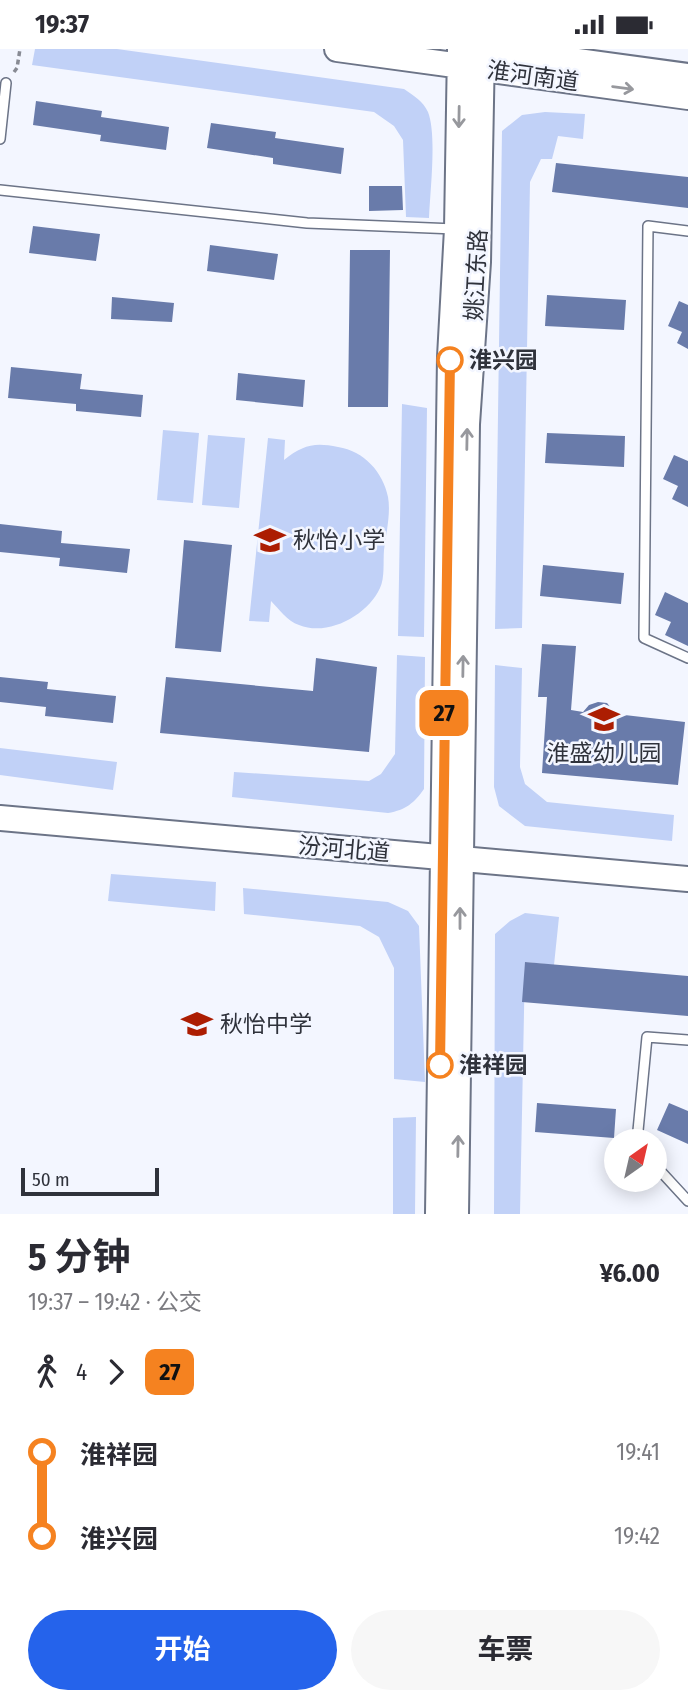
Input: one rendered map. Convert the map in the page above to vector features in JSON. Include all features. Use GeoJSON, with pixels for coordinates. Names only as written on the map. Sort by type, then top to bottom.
{"type":"FeatureCollection","features":[{"type":"Feature","properties":{"kind":"street","name":"淮河南道"},"geometry":{"type":"LineString","coordinates":[[337,49],[475,56],[688,76]]}},
{"type":"Feature","properties":{"kind":"street","name":"淮河南道"},"geometry":{"type":"LineString","coordinates":[[475,56],[688,97]]}},
{"type":"Feature","properties":{"kind":"street","name":"姚江东路"},"geometry":{"type":"LineString","coordinates":[[456,1214],[450,357],[457,229],[475,56]]}},
{"type":"Feature","properties":{"kind":"street","name":"姚江东路"},"geometry":{"type":"LineString","coordinates":[[438,1214],[467,424],[478,262],[475,56]]}},
{"type":"Feature","properties":{"kind":"street","name":"汾河北道"},"geometry":{"type":"LineString","coordinates":[[0,818],[688,879]]}},
{"type":"Feature","properties":{"kind":"lane"},"geometry":{"type":"LineString","coordinates":[[0,139],[6,83]]}},
{"type":"Feature","properties":{"kind":"lane"},"geometry":{"type":"LineString","coordinates":[[0,190],[307,223],[457,229]]}},
{"type":"Feature","properties":{"kind":"lane"},"geometry":{"type":"LineString","coordinates":[[688,231],[648,226],[644,638],[688,658]]}},
{"type":"Feature","properties":{"kind":"lane"},"geometry":{"type":"LineString","coordinates":[[639,1129],[647,1037],[688,1040]]}},
{"type":"Feature","properties":{"kind":"lane"},"geometry":{"type":"LineString","coordinates":[[667,1178],[688,1201]]}},
{"type":"Feature","properties":{"kind":"path"},"geometry":{"type":"LineString","coordinates":[[6,83],[17,68],[20,49]]}},
{"type":"Feature","properties":{"kind":"shaded area"},"geometry":{"type":"Polygon","coordinates":[[[35,49],[117,49],[404,89],[424,105],[431,122],[433,149],[429,218],[406,217],[403,140],[394,126],[374,112],[32,65],[35,49]]]}},
{"type":"Feature","properties":{"kind":"shaded area"},"geometry":{"type":"Polygon","coordinates":[[[545,112],[585,114],[583,139],[558,136],[552,159],[541,159],[530,182],[522,628],[495,629],[502,131],[522,115],[545,112]]]}},
{"type":"Feature","properties":{"kind":"shaded area"},"geometry":{"type":"Polygon","coordinates":[[[402,404],[427,408],[424,637],[398,636],[402,404]]]}},
{"type":"Feature","properties":{"kind":"shaded area"},"geometry":{"type":"Polygon","coordinates":[[[163,430],[199,433],[193,503],[157,500],[163,430]]]}},
{"type":"Feature","properties":{"kind":"shaded area"},"geometry":{"type":"Polygon","coordinates":[[[208,435],[245,438],[239,508],[202,505],[208,435]]]}},
{"type":"Feature","properties":{"kind":"shaded area"},"geometry":{"type":"Polygon","coordinates":[[[268,438],[285,440],[284,460],[309,446],[347,449],[371,464],[382,479],[389,510],[382,584],[374,598],[357,615],[334,626],[310,628],[299,625],[287,618],[271,601],[269,622],[249,621],[268,438]]]}},
{"type":"Feature","properties":{"kind":"shaded area"},"geometry":{"type":"Polygon","coordinates":[[[397,655],[425,657],[424,789],[413,802],[405,808],[388,813],[232,797],[234,772],[369,781],[381,774],[395,754],[397,655]]]}},
{"type":"Feature","properties":{"kind":"shaded area"},"geometry":{"type":"Polygon","coordinates":[[[495,665],[522,668],[520,767],[525,784],[547,802],[674,815],[672,841],[525,826],[499,806],[494,787],[495,665]]]}},
{"type":"Feature","properties":{"kind":"shaded area"},"geometry":{"type":"Polygon","coordinates":[[[0,748],[117,762],[113,790],[0,775],[0,748]]]}},
{"type":"Feature","properties":{"kind":"shaded area"},"geometry":{"type":"Polygon","coordinates":[[[111,874],[216,882],[215,911],[108,901],[111,874]]]}},
{"type":"Feature","properties":{"kind":"shaded area"},"geometry":{"type":"Polygon","coordinates":[[[243,888],[388,902],[408,911],[419,926],[425,1082],[394,1079],[394,968],[379,937],[360,926],[244,914],[243,888]]]}},
{"type":"Feature","properties":{"kind":"shaded area"},"geometry":{"type":"Polygon","coordinates":[[[525,913],[559,917],[554,965],[525,962],[520,1214],[494,1214],[495,934],[525,913]]]}},
{"type":"Feature","properties":{"kind":"shaded area"},"geometry":{"type":"Polygon","coordinates":[[[416,1117],[415,1214],[393,1214],[393,1118],[416,1117]]]}},
{"type":"Feature","properties":{"kind":"building"},"geometry":{"type":"Polygon","coordinates":[[[36,101],[102,111],[101,117],[169,127],[166,150],[100,141],[101,135],[33,125],[36,101]]]}},
{"type":"Feature","properties":{"kind":"building"},"geometry":{"type":"Polygon","coordinates":[[[211,123],[276,132],[275,138],[344,148],[341,174],[273,164],[273,158],[207,148],[211,123]]]}},
{"type":"Feature","properties":{"kind":"building"},"geometry":{"type":"Polygon","coordinates":[[[556,163],[688,177],[688,208],[552,192],[556,163]]]}},
{"type":"Feature","properties":{"kind":"building"},"geometry":{"type":"Polygon","coordinates":[[[369,186],[402,186],[403,210],[369,211],[369,186]]]}},
{"type":"Feature","properties":{"kind":"building"},"geometry":{"type":"Polygon","coordinates":[[[33,226],[100,234],[96,261],[29,253],[33,226]]]}},
{"type":"Feature","properties":{"kind":"building"},"geometry":{"type":"Polygon","coordinates":[[[210,245],[278,254],[274,280],[207,271],[210,245]]]}},
{"type":"Feature","properties":{"kind":"building"},"geometry":{"type":"Polygon","coordinates":[[[350,250],[390,250],[388,407],[348,407],[350,250]]]}},
{"type":"Feature","properties":{"kind":"building"},"geometry":{"type":"Polygon","coordinates":[[[547,295],[626,300],[624,330],[545,326],[547,295]]]}},
{"type":"Feature","properties":{"kind":"building"},"geometry":{"type":"Polygon","coordinates":[[[112,297],[174,303],[172,322],[111,319],[112,297]]]}},
{"type":"Feature","properties":{"kind":"building"},"geometry":{"type":"Polygon","coordinates":[[[679,301],[688,305],[688,349],[677,343],[682,332],[668,326],[679,301]]]}},
{"type":"Feature","properties":{"kind":"building"},"geometry":{"type":"Polygon","coordinates":[[[11,367],[82,374],[80,389],[143,395],[141,417],[76,411],[76,404],[8,398],[11,367]]]}},
{"type":"Feature","properties":{"kind":"building"},"geometry":{"type":"Polygon","coordinates":[[[238,373],[305,380],[303,407],[236,400],[238,373]]]}},
{"type":"Feature","properties":{"kind":"building"},"geometry":{"type":"Polygon","coordinates":[[[547,433],[625,436],[624,467],[545,463],[547,433]]]}},
{"type":"Feature","properties":{"kind":"building"},"geometry":{"type":"Polygon","coordinates":[[[674,455],[688,461],[688,507],[672,499],[678,486],[663,479],[674,455]]]}},
{"type":"Feature","properties":{"kind":"building"},"geometry":{"type":"Polygon","coordinates":[[[0,524],[62,531],[61,543],[130,549],[127,573],[59,566],[60,558],[0,552],[0,524]]]}},
{"type":"Feature","properties":{"kind":"building"},"geometry":{"type":"Polygon","coordinates":[[[184,540],[232,545],[221,652],[175,648],[184,540]]]}},
{"type":"Feature","properties":{"kind":"building"},"geometry":{"type":"Polygon","coordinates":[[[543,565],[624,573],[621,604],[540,596],[543,565]]]}},
{"type":"Feature","properties":{"kind":"building"},"geometry":{"type":"Polygon","coordinates":[[[665,592],[688,603],[688,646],[665,635],[671,622],[655,615],[665,592]]]}},
{"type":"Feature","properties":{"kind":"building"},"geometry":{"type":"Polygon","coordinates":[[[542,644],[576,646],[571,710],[583,712],[589,705],[598,702],[607,703],[616,714],[685,722],[678,785],[542,773],[547,697],[538,697],[542,644]]]}},
{"type":"Feature","properties":{"kind":"building"},"geometry":{"type":"Polygon","coordinates":[[[316,658],[377,667],[369,752],[160,733],[166,677],[313,691],[316,658]]]}},
{"type":"Feature","properties":{"kind":"building"},"geometry":{"type":"Polygon","coordinates":[[[0,677],[48,682],[47,689],[116,696],[113,723],[45,716],[46,707],[0,702],[0,677]]]}},
{"type":"Feature","properties":{"kind":"building"},"geometry":{"type":"Polygon","coordinates":[[[525,962],[688,976],[688,1016],[522,1002],[525,962]]]}},
{"type":"Feature","properties":{"kind":"building"},"geometry":{"type":"Polygon","coordinates":[[[537,1103],[616,1109],[615,1129],[604,1129],[604,1137],[535,1132],[537,1103]]]}},
{"type":"Feature","properties":{"kind":"building"},"geometry":{"type":"Polygon","coordinates":[[[669,1103],[688,1111],[688,1144],[667,1135],[667,1129],[657,1129],[669,1103]]]}},
{"type":"Feature","properties":{"kind":"bus line","name":"27"},"geometry":{"type":"LineString","coordinates":[[440,1065],[450,360]]}},
{"type":"Feature","properties":{"kind":"place","name":"淮兴园"},"geometry":{"type":"Point","coordinates":[450,360]}},
{"type":"Feature","properties":{"kind":"place","name":"秋怡小学"},"geometry":{"type":"Point","coordinates":[270,540]}},
{"type":"Feature","properties":{"kind":"place","name":"淮盛幼儿园"},"geometry":{"type":"Point","coordinates":[604,719]}},
{"type":"Feature","properties":{"kind":"place","name":"秋怡中学"},"geometry":{"type":"Point","coordinates":[197,1024]}},
{"type":"Feature","properties":{"kind":"place","name":"淮祥园"},"geometry":{"type":"Point","coordinates":[440,1065]}}]}
